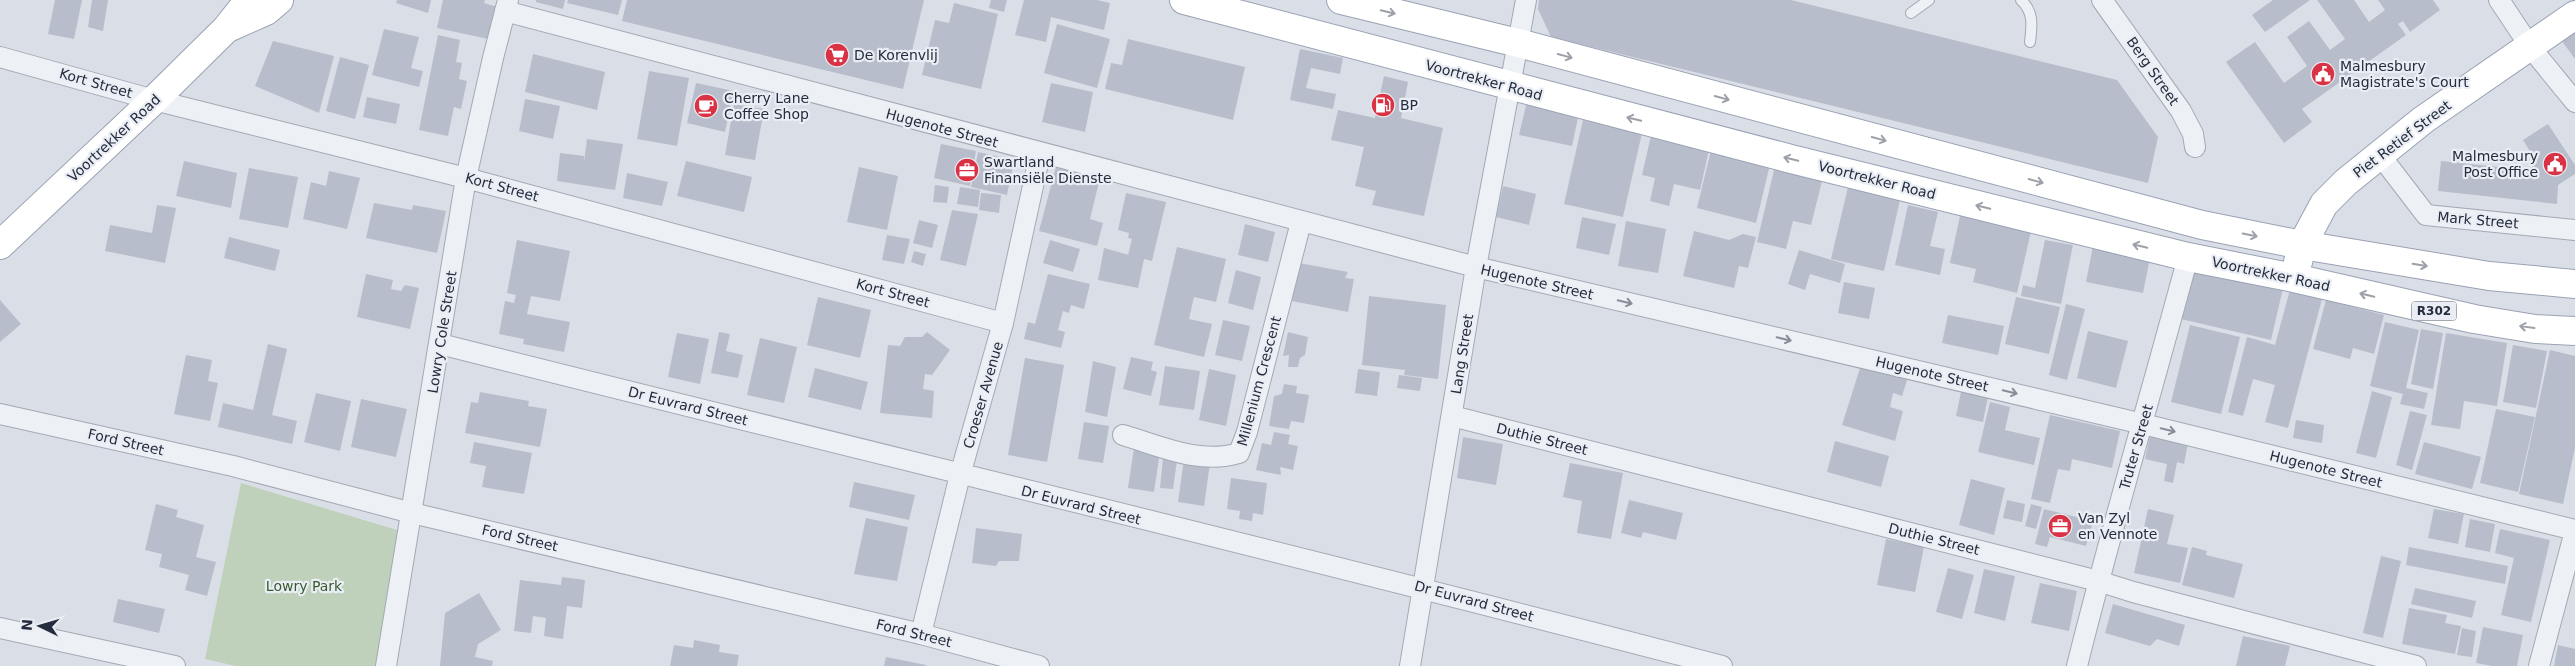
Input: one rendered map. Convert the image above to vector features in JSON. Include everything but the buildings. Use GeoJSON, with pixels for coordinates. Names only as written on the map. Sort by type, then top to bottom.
{"type":"FeatureCollection","features":[{"type":"Feature","properties":{"kind":"main road","name":"Voortrekker Road"},"geometry":{"type":"LineString","coordinates":[[0,245],[154,100],[226,29],[249,0]]}},
{"type":"Feature","properties":{"kind":"main road","name":"Voortrekker Road"},"geometry":{"type":"LineString","coordinates":[[226,29],[266,11],[279,0]]}},
{"type":"Feature","properties":{"kind":"main road","name":"Voortrekker Road"},"geometry":{"type":"LineString","coordinates":[[1184,0],[1508,86],[2188,257],[2294,278],[2474,319],[2536,329],[2575,331]]}},
{"type":"Feature","properties":{"kind":"main road"},"geometry":{"type":"LineString","coordinates":[[1341,0],[1518,44],[2202,225],[2302,245],[2489,276],[2575,284]]}},
{"type":"Feature","properties":{"kind":"main road","name":"Piet Retief Street"},"geometry":{"type":"LineString","coordinates":[[2294,278],[2302,245],[2324,204],[2346,182],[2423,120],[2531,48],[2575,15]]}},
{"type":"Feature","properties":{"kind":"street","name":"Lang Street"},"geometry":{"type":"LineString","coordinates":[[1410,666],[1476,267],[1508,86],[1526,0]]}},
{"type":"Feature","properties":{"kind":"street"},"geometry":{"type":"LineString","coordinates":[[2499,0],[2531,48],[2575,102]]}},
{"type":"Feature","properties":{"kind":"street","name":"Berg Street"},"geometry":{"type":"LineString","coordinates":[[2108,2],[2181,111],[2193,134],[2195,147]]}},
{"type":"Feature","properties":{"kind":"street","name":"Hugenote Street"},"geometry":{"type":"LineString","coordinates":[[507,6],[1040,154],[1476,267],[2143,424],[2575,530]]}},
{"type":"Feature","properties":{"kind":"street","name":"Lowry Cole Street"},"geometry":{"type":"LineString","coordinates":[[386,666],[466,178],[507,6]]}},
{"type":"Feature","properties":{"kind":"street","name":"Kort Street"},"geometry":{"type":"LineString","coordinates":[[0,57],[154,100],[466,178],[1003,323]]}},
{"type":"Feature","properties":{"kind":"street","name":"Croeser Avenue"},"geometry":{"type":"LineString","coordinates":[[921,634],[960,475],[1003,323],[1040,154]]}},
{"type":"Feature","properties":{"kind":"street","name":"Mark Street"},"geometry":{"type":"LineString","coordinates":[[2380,155],[2426,215],[2575,230]]}},
{"type":"Feature","properties":{"kind":"street","name":"Millenium Crescent"},"geometry":{"type":"LineString","coordinates":[[1122,435],[1191,455],[1217,458],[1239,453],[1247,432],[1301,222]]}},
{"type":"Feature","properties":{"kind":"street","name":"Truter Street"},"geometry":{"type":"LineString","coordinates":[[2077,666],[2098,581],[2188,257]]}},
{"type":"Feature","properties":{"kind":"street","name":"Dr Euvrard Street"},"geometry":{"type":"LineString","coordinates":[[440,344],[960,475],[1423,588],[1722,666]]}},
{"type":"Feature","properties":{"kind":"street","name":"Ford Street"},"geometry":{"type":"LineString","coordinates":[[0,414],[233,466],[412,513],[921,634],[1039,666]]}},
{"type":"Feature","properties":{"kind":"street","name":"Duthie Street"},"geometry":{"type":"LineString","coordinates":[[1452,416],[2098,581],[2133,592],[2416,666]]}},
{"type":"Feature","properties":{"kind":"street"},"geometry":{"type":"LineString","coordinates":[[2539,666],[2575,530]]}},
{"type":"Feature","properties":{"kind":"street"},"geometry":{"type":"LineString","coordinates":[[0,628],[175,666]]}},
{"type":"Feature","properties":{"kind":"lane"},"geometry":{"type":"LineString","coordinates":[[1911,13],[1929,0]]}},
{"type":"Feature","properties":{"kind":"lane"},"geometry":{"type":"LineString","coordinates":[[2021,0],[2029,8],[2032,19],[2030,42]]}},
{"type":"Feature","properties":{"kind":"green space","name":"Lowry Park"},"geometry":{"type":"Polygon","coordinates":[[[241,483],[407,533],[384,666],[236,666],[205,659],[241,483]]]}},
{"type":"Feature","properties":{"kind":"place","name":"De Korenvlij"},"geometry":{"type":"Point","coordinates":[837,55]}},
{"type":"Feature","properties":{"kind":"place","name":"Malmesbury Magistrate's Court"},"geometry":{"type":"Point","coordinates":[2323,74]}},
{"type":"Feature","properties":{"kind":"place","name":"BP"},"geometry":{"type":"Point","coordinates":[1383,105]}},
{"type":"Feature","properties":{"kind":"place","name":"Cherry Lane Coffee Shop"},"geometry":{"type":"Point","coordinates":[706,106]}},
{"type":"Feature","properties":{"kind":"place","name":"Malmesbury Post Office"},"geometry":{"type":"Point","coordinates":[2555,164]}},
{"type":"Feature","properties":{"kind":"place","name":"Swartland Finansiële Dienste"},"geometry":{"type":"Point","coordinates":[967,170]}},
{"type":"Feature","properties":{"kind":"place","name":"Van Zyl en Vennote"},"geometry":{"type":"Point","coordinates":[2060,526]}}]}
